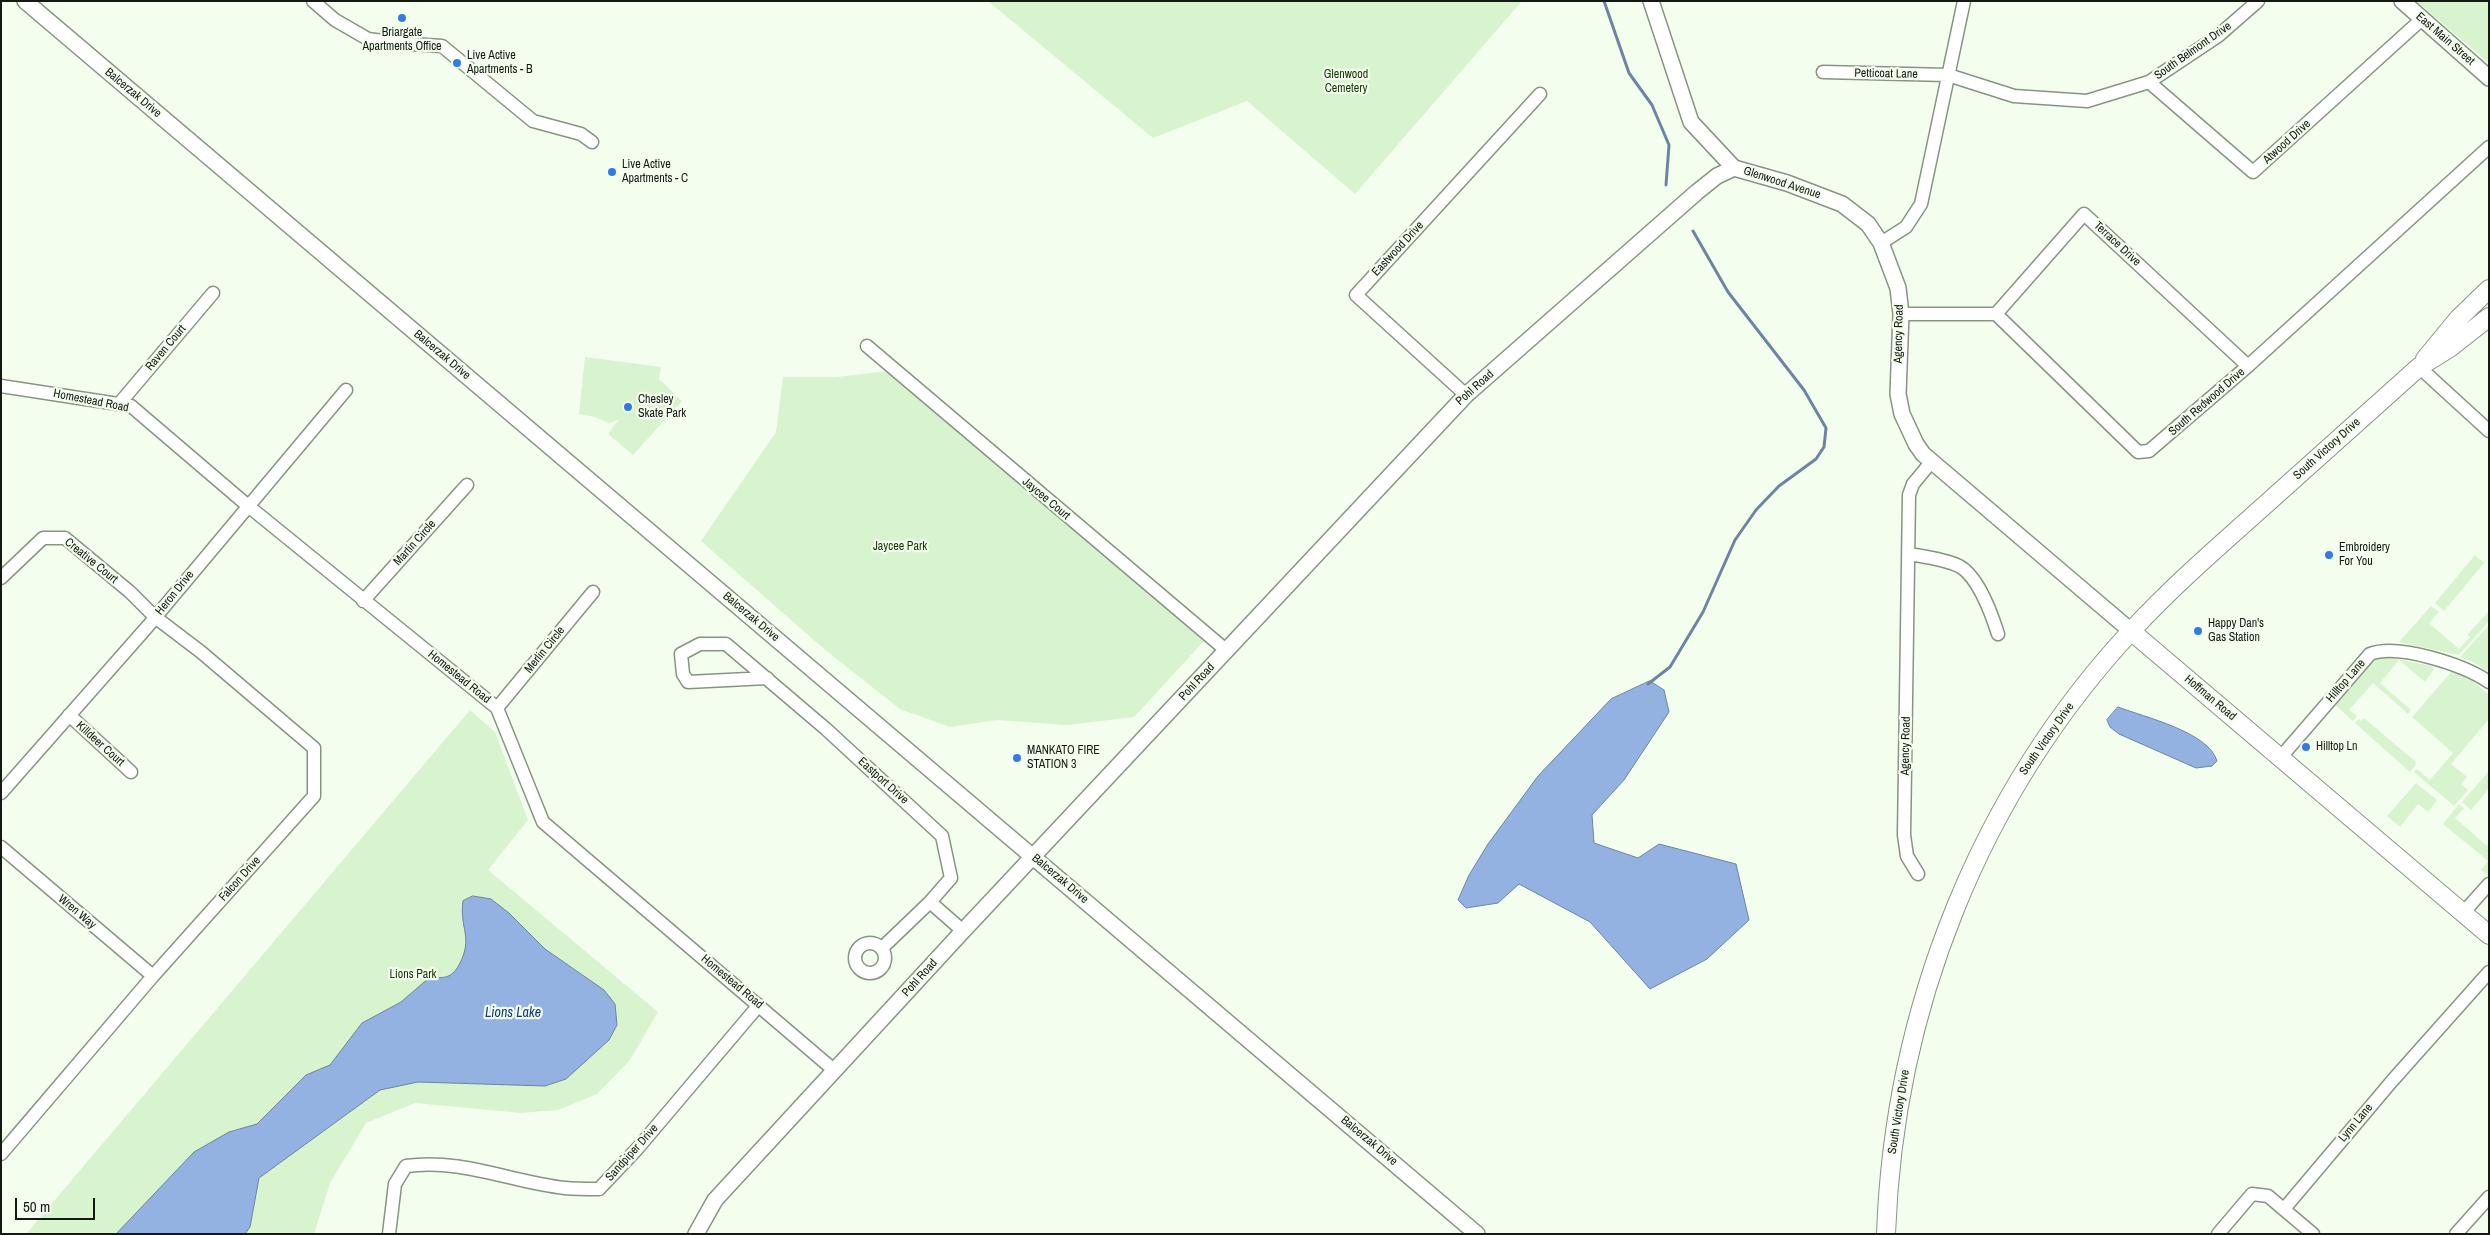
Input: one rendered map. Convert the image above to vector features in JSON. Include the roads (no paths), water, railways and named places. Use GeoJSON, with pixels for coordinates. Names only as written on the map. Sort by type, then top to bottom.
{"type":"FeatureCollection","features":[{"type":"Feature","properties":{"kind":"main road","name":"South Victory Drive"},"geometry":{"type":"LineString","coordinates":[[1886,1234],[1890,1168],[1902,1085],[1930,975],[1953,910],[1982,846],[2032,759],[2070,704],[2131,631],[2181,580],[2419,367],[2458,319],[2489,289]]}},
{"type":"Feature","properties":{"kind":"main road","name":"South Victory Drive"},"geometry":{"type":"LineString","coordinates":[[2419,367],[2452,347],[2489,317]]}},
{"type":"Feature","properties":{"kind":"main road","name":"Hoffman Road"},"geometry":{"type":"LineString","coordinates":[[2131,631],[2489,935]]}},
{"type":"Feature","properties":{"kind":"street","name":"Balcerzak Drive"},"geometry":{"type":"LineString","coordinates":[[25,1],[1477,1234]]}},
{"type":"Feature","properties":{"kind":"street"},"geometry":{"type":"LineString","coordinates":[[313,1],[335,20],[368,39],[442,46],[533,121],[581,134],[592,142]]}},
{"type":"Feature","properties":{"kind":"street","name":"Glenwood Avenue"},"geometry":{"type":"LineString","coordinates":[[1651,1],[1691,122],[1734,168],[1787,183],[1842,204],[1868,224],[1881,243]]}},
{"type":"Feature","properties":{"kind":"street"},"geometry":{"type":"LineString","coordinates":[[1881,243],[1906,228],[1921,204],[1964,1]]}},
{"type":"Feature","properties":{"kind":"street","name":"South Belmont Drive"},"geometry":{"type":"LineString","coordinates":[[1948,75],[2014,96],[2088,101],[2149,82],[2218,36],[2258,1]]}},
{"type":"Feature","properties":{"kind":"street","name":"East Main Street"},"geometry":{"type":"LineString","coordinates":[[2402,1],[2489,78]]}},
{"type":"Feature","properties":{"kind":"street","name":"Atwood Drive"},"geometry":{"type":"LineString","coordinates":[[2149,82],[2253,172],[2422,19]]}},
{"type":"Feature","properties":{"kind":"street","name":"Petticoat Lane"},"geometry":{"type":"LineString","coordinates":[[1824,72],[1948,75]]}},
{"type":"Feature","properties":{"kind":"street","name":"Eastwood Drive"},"geometry":{"type":"LineString","coordinates":[[1466,396],[1356,295],[1540,94]]}},
{"type":"Feature","properties":{"kind":"street","name":"South Redwood Drive"},"geometry":{"type":"LineString","coordinates":[[1996,314],[2138,452],[2149,451],[2248,366],[2489,147]]}},
{"type":"Feature","properties":{"kind":"street","name":"Pohl Road"},"geometry":{"type":"LineString","coordinates":[[696,1234],[715,1200],[963,931],[1466,396],[1697,192],[1718,176],[1734,168]]}},
{"type":"Feature","properties":{"kind":"street","name":"Terrace Drive"},"geometry":{"type":"LineString","coordinates":[[1996,314],[2084,214],[2248,366]]}},
{"type":"Feature","properties":{"kind":"street","name":"Agency Road"},"geometry":{"type":"LineString","coordinates":[[1881,243],[1892,266],[1898,288],[1901,314],[1898,394],[1902,414],[1916,444],[1932,460],[1913,484],[1909,495],[1910,554],[1904,835],[1907,856],[1918,874]]}},
{"type":"Feature","properties":{"kind":"street","name":"Raven Court"},"geometry":{"type":"LineString","coordinates":[[119,404],[213,293]]}},
{"type":"Feature","properties":{"kind":"street"},"geometry":{"type":"LineString","coordinates":[[1901,314],[1996,314]]}},
{"type":"Feature","properties":{"kind":"street","name":"Jaycee Court"},"geometry":{"type":"LineString","coordinates":[[868,346],[1226,651]]}},
{"type":"Feature","properties":{"kind":"street"},"geometry":{"type":"LineString","coordinates":[[2419,367],[2489,431]]}},
{"type":"Feature","properties":{"kind":"street","name":"Homestead Road"},"geometry":{"type":"LineString","coordinates":[[1,386],[130,406],[363,601],[497,708],[543,822],[759,1004],[835,1071]]}},
{"type":"Feature","properties":{"kind":"street","name":"Heron Drive"},"geometry":{"type":"LineString","coordinates":[[1,793],[155,617],[247,505],[346,390]]}},
{"type":"Feature","properties":{"kind":"street","name":"Hoffman Road"},"geometry":{"type":"LineString","coordinates":[[1932,460],[2131,631]]}},
{"type":"Feature","properties":{"kind":"street","name":"Martin Circle"},"geometry":{"type":"LineString","coordinates":[[363,601],[467,485]]}},
{"type":"Feature","properties":{"kind":"street","name":"Creative Court"},"geometry":{"type":"LineString","coordinates":[[1,578],[42,538],[65,538],[155,617]]}},
{"type":"Feature","properties":{"kind":"street"},"geometry":{"type":"LineString","coordinates":[[1910,554],[1938,559],[1961,567],[1976,584],[1990,608],[1998,634]]}},
{"type":"Feature","properties":{"kind":"street","name":"Merlin Circle"},"geometry":{"type":"LineString","coordinates":[[497,708],[593,592]]}},
{"type":"Feature","properties":{"kind":"street","name":"Falcon Drive"},"geometry":{"type":"LineString","coordinates":[[1,1154],[153,976],[314,796],[314,748],[201,652],[155,617]]}},
{"type":"Feature","properties":{"kind":"street","name":"Eastport Drive"},"geometry":{"type":"LineString","coordinates":[[767,678],[688,682],[683,674],[682,654],[700,644],[726,644],[767,678],[942,836],[951,878],[930,902],[882,948]]}},
{"type":"Feature","properties":{"kind":"street","name":"Hilltop Lane"},"geometry":{"type":"LineString","coordinates":[[2280,758],[2370,654],[2379,650],[2392,650],[2443,661],[2468,669],[2489,682]]}},
{"type":"Feature","properties":{"kind":"street","name":"Killdeer Court"},"geometry":{"type":"LineString","coordinates":[[69,715],[131,772]]}},
{"type":"Feature","properties":{"kind":"street","name":"Wren Way"},"geometry":{"type":"LineString","coordinates":[[1,847],[153,976]]}},
{"type":"Feature","properties":{"kind":"street"},"geometry":{"type":"LineString","coordinates":[[2463,913],[2489,884]]}},
{"type":"Feature","properties":{"kind":"street"},"geometry":{"type":"LineString","coordinates":[[930,902],[963,931]]}},
{"type":"Feature","properties":{"kind":"street","name":"Lynn Lane"},"geometry":{"type":"LineString","coordinates":[[2284,1209],[2392,1081],[2489,972]]}},
{"type":"Feature","properties":{"kind":"street","name":"Sandpiper Drive"},"geometry":{"type":"LineString","coordinates":[[388,1234],[395,1184],[406,1166],[430,1162],[476,1169],[564,1188],[599,1189],[637,1150],[759,1004]]}},
{"type":"Feature","properties":{"kind":"street"},"geometry":{"type":"LineString","coordinates":[[2218,1234],[2252,1194],[2268,1196],[2312,1234]]}},
{"type":"Feature","properties":{"kind":"street"},"geometry":{"type":"LineString","coordinates":[[2456,1234],[2489,1197]]}},
{"type":"Feature","properties":{"kind":"water"},"geometry":{"type":"Polygon","coordinates":[[[1650,681],[1664,690],[1669,712],[1624,780],[1592,815],[1594,843],[1638,858],[1659,844],[1736,864],[1749,920],[1707,959],[1650,989],[1590,922],[1519,884],[1498,903],[1466,908],[1458,900],[1469,875],[1488,844],[1538,776],[1611,699],[1650,681]]]}},
{"type":"Feature","properties":{"kind":"water"},"geometry":{"type":"Polygon","coordinates":[[[2118,707],[2189,734],[2212,751],[2217,761],[2212,766],[2196,768],[2119,734],[2110,727],[2107,720],[2118,707]]]}},
{"type":"Feature","properties":{"kind":"water","name":"Lions Lake"},"geometry":{"type":"Polygon","coordinates":[[[473,896],[491,899],[509,913],[545,949],[604,990],[615,1004],[617,1025],[609,1040],[566,1079],[545,1086],[418,1082],[380,1090],[259,1178],[250,1227],[245,1234],[116,1234],[194,1152],[229,1132],[257,1124],[306,1075],[330,1065],[362,1023],[401,1002],[430,977],[447,977],[453,973],[463,955],[466,940],[462,911],[463,901],[473,896]]]}},
{"type":"Feature","properties":{"kind":"waterway"},"geometry":{"type":"LineString","coordinates":[[1604,1],[1629,73],[1652,105],[1669,145],[1666,185]]}},
{"type":"Feature","properties":{"kind":"waterway"},"geometry":{"type":"LineString","coordinates":[[1648,684],[1670,667],[1703,612],[1735,540],[1756,510],[1779,486],[1816,459],[1824,447],[1826,428],[1804,390],[1728,292],[1693,231]]}},
{"type":"Feature","properties":{"kind":"place","name":"Briargate Apartments Office"},"geometry":{"type":"Point","coordinates":[402,18]}},
{"type":"Feature","properties":{"kind":"place","name":"Live Active Apartments - B"},"geometry":{"type":"Point","coordinates":[457,63]}},
{"type":"Feature","properties":{"kind":"place","name":"Live Active Apartments - C"},"geometry":{"type":"Point","coordinates":[612,172]}},
{"type":"Feature","properties":{"kind":"place","name":"Chesley Skate Park"},"geometry":{"type":"Point","coordinates":[628,407]}},
{"type":"Feature","properties":{"kind":"place","name":"Embroidery For You"},"geometry":{"type":"Point","coordinates":[2329,555]}},
{"type":"Feature","properties":{"kind":"place","name":"Happy Dan's Gas Station"},"geometry":{"type":"Point","coordinates":[2198,631]}},
{"type":"Feature","properties":{"kind":"place","name":"Hilltop Ln"},"geometry":{"type":"Point","coordinates":[2306,747]}},
{"type":"Feature","properties":{"kind":"place","name":"MANKATO FIRE STATION 3"},"geometry":{"type":"Point","coordinates":[1017,758]}},
{"type":"Feature","properties":{"kind":"park label","name":"Glenwood Cemetery"},"geometry":{"type":"Point","coordinates":[1346,82]}},
{"type":"Feature","properties":{"kind":"park label","name":"Jaycee Park"},"geometry":{"type":"Point","coordinates":[900,547]}},
{"type":"Feature","properties":{"kind":"park label","name":"Lions Park"},"geometry":{"type":"Point","coordinates":[413,975]}}]}
